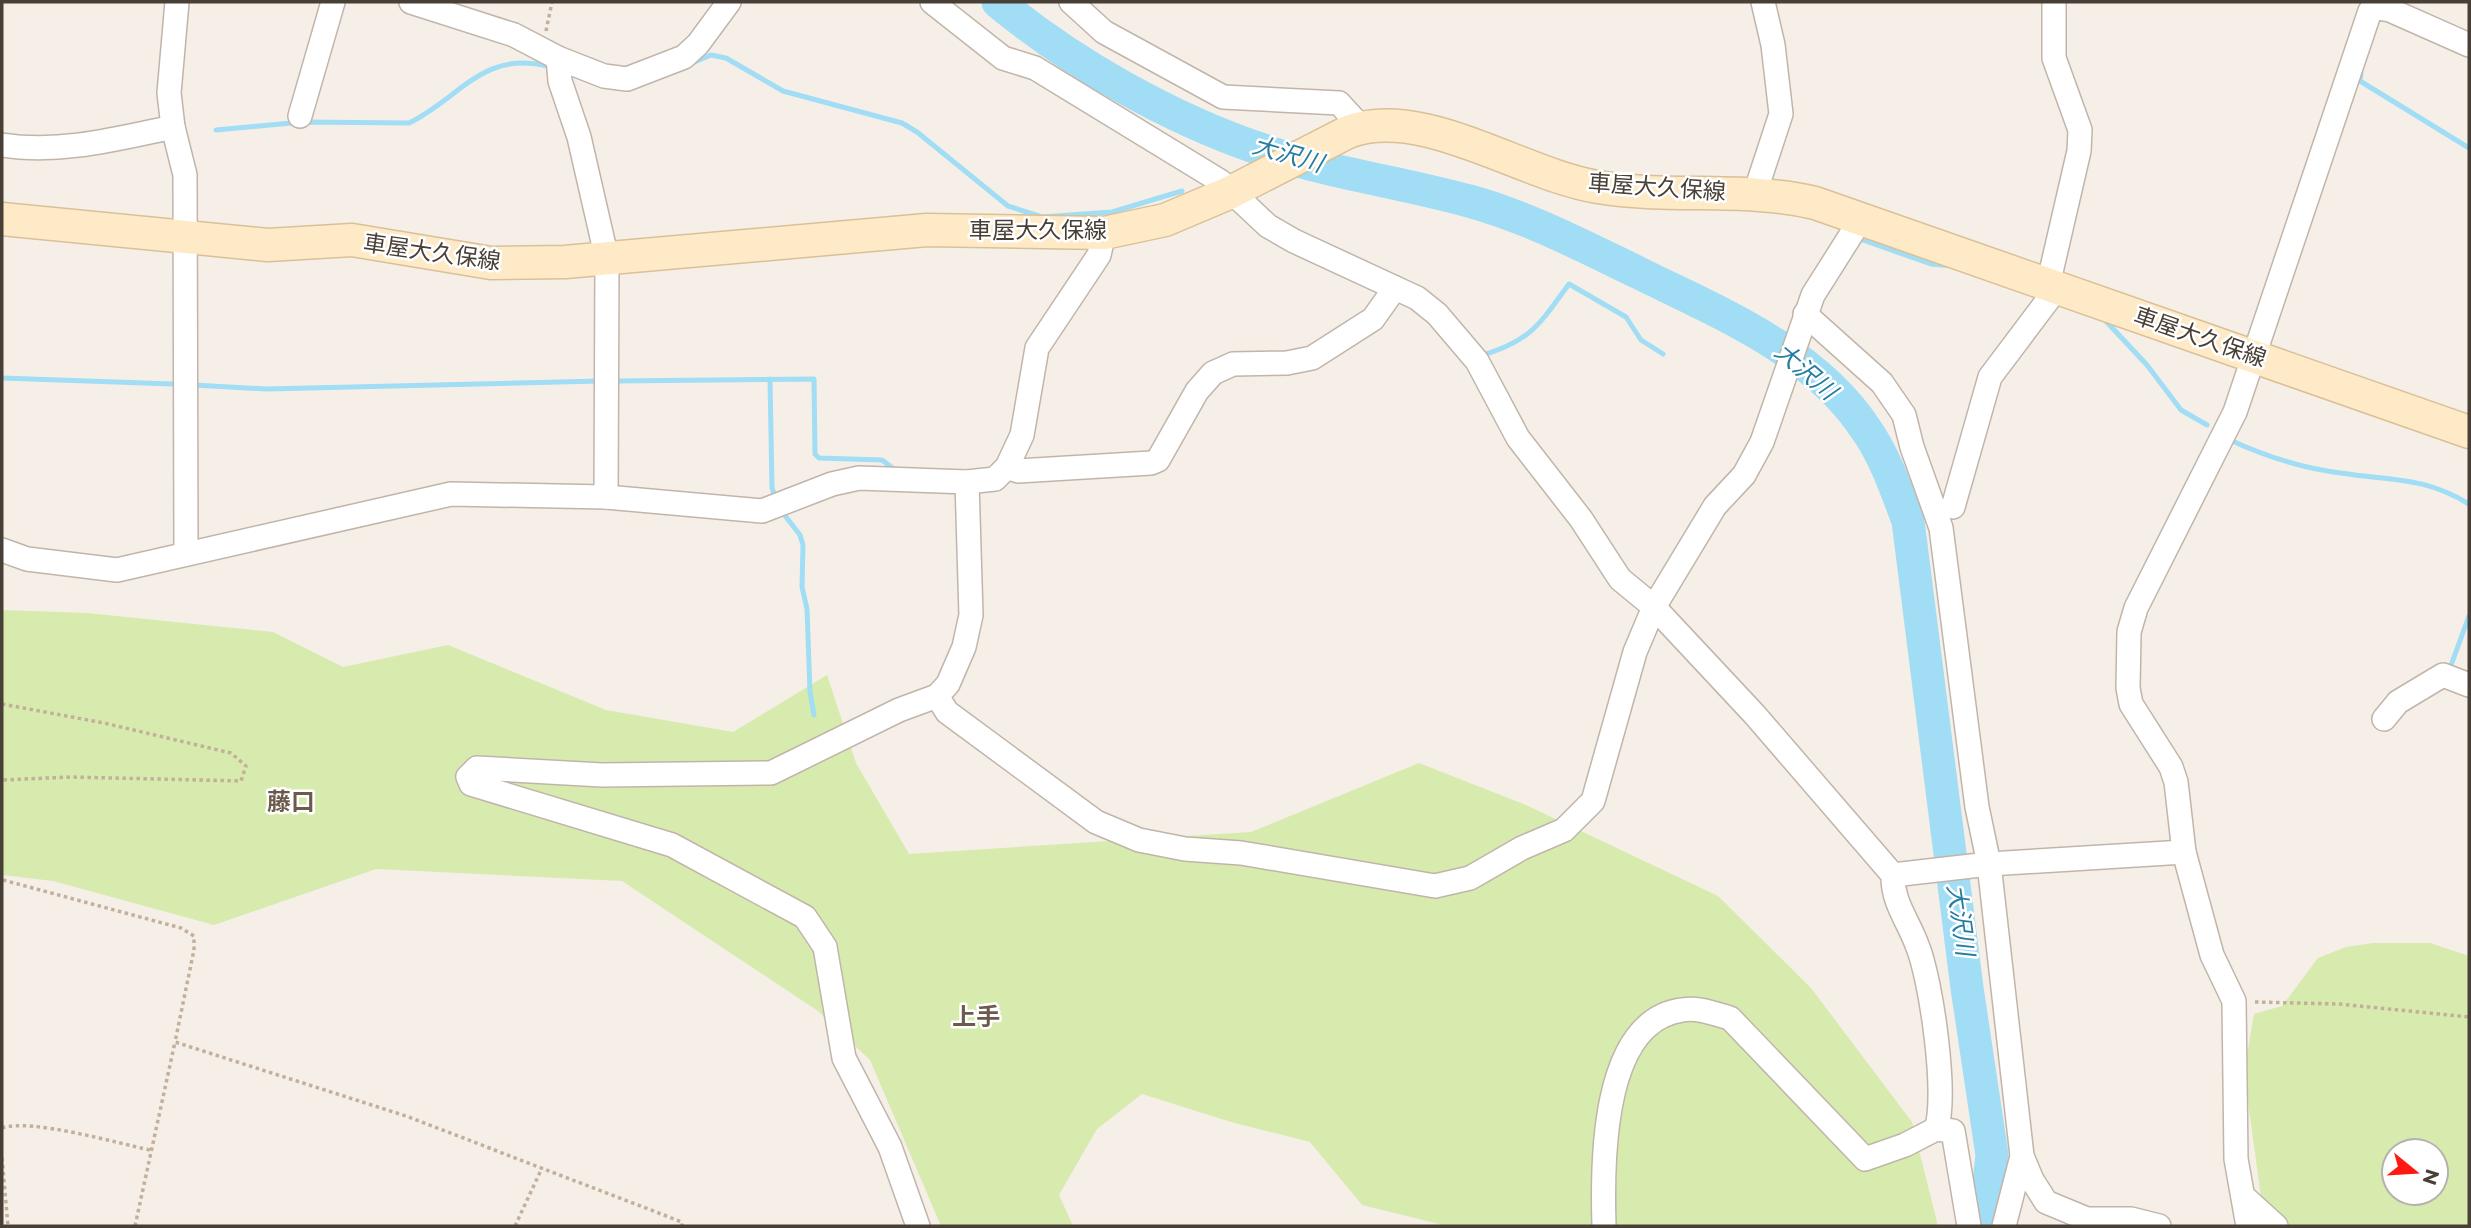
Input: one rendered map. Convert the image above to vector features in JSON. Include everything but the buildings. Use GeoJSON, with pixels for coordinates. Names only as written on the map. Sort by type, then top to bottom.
{"type":"FeatureCollection","features":[{"type":"Feature","properties":{"kind":"main road","name":"車屋大久保線"},"geometry":{"type":"LineString","coordinates":[[2,219],[268,245],[352,240],[491,263],[607,258],[928,230],[1104,233],[1165,220],[1237,188],[1354,129],[1390,125],[1422,130],[1551,176],[1599,188],[1755,193],[1815,203],[2469,432]]}},
{"type":"Feature","properties":{"kind":"street"},"geometry":{"type":"LineString","coordinates":[[177,2],[169,93],[173,127],[185,175],[183,236],[186,554]]}},
{"type":"Feature","properties":{"kind":"street"},"geometry":{"type":"LineString","coordinates":[[300,116],[333,2]]}},
{"type":"Feature","properties":{"kind":"street"},"geometry":{"type":"LineString","coordinates":[[411,2],[514,35],[550,54],[604,76],[627,79],[684,57],[698,44],[729,2]]}},
{"type":"Feature","properties":{"kind":"street"},"geometry":{"type":"LineString","coordinates":[[932,2],[1003,58],[1035,68],[1220,181],[1237,188],[1268,226],[1294,241],[1417,298],[1437,314],[1477,361],[1518,438],[1581,519],[1619,579],[1654,607],[1903,874]]}},
{"type":"Feature","properties":{"kind":"street"},"geometry":{"type":"LineString","coordinates":[[1071,2],[1104,32],[1167,69],[1223,97],[1339,103],[1354,129]]}},
{"type":"Feature","properties":{"kind":"street"},"geometry":{"type":"LineString","coordinates":[[1755,193],[1781,114],[1773,45],[1763,2]]}},
{"type":"Feature","properties":{"kind":"street"},"geometry":{"type":"LineString","coordinates":[[1953,507],[1990,376],[2023,337],[2052,286],[2079,151],[2080,130],[2054,58],[2054,2]]}},
{"type":"Feature","properties":{"kind":"street"},"geometry":{"type":"LineString","coordinates":[[2248,1226],[2236,1159],[2234,1001],[2212,955],[2184,852],[2176,782],[2171,767],[2131,704],[2128,688],[2129,632],[2136,608],[2235,412],[2370,11],[2377,8],[2390,10],[2469,45]]}},
{"type":"Feature","properties":{"kind":"street"},"geometry":{"type":"LineString","coordinates":[[550,54],[579,137],[607,258],[606,497]]}},
{"type":"Feature","properties":{"kind":"street"},"geometry":{"type":"LineString","coordinates":[[2,145],[45,148],[80,146],[173,127]]}},
{"type":"Feature","properties":{"kind":"street"},"geometry":{"type":"LineString","coordinates":[[937,696],[947,712],[1096,822],[1139,840],[1435,886],[1470,878],[1522,848],[1564,831],[1584,814],[1599,788],[1635,652],[1654,607],[1716,506],[1744,475],[1762,442],[1813,295],[1861,219]]}},
{"type":"Feature","properties":{"kind":"street"},"geometry":{"type":"LineString","coordinates":[[2,550],[27,559],[117,570],[450,494],[606,497],[762,511],[832,484],[859,478],[967,482],[995,479],[1007,467],[1022,435],[1037,348],[1099,255],[1104,233]]}},
{"type":"Feature","properties":{"kind":"street"},"geometry":{"type":"LineString","coordinates":[[1007,467],[1018,471],[1150,463],[1158,460],[1197,391],[1213,373],[1233,364],[1287,363],[1312,358],[1373,318],[1395,288]]}},
{"type":"Feature","properties":{"kind":"street"},"geometry":{"type":"LineString","coordinates":[[1803,321],[1882,383],[1904,415],[1912,447],[1941,528],[2022,1156],[2032,1180],[2046,1202],[2087,1219],[2131,1219],[2159,1226]]}},
{"type":"Feature","properties":{"kind":"street"},"geometry":{"type":"LineString","coordinates":[[918,1226],[890,1147],[844,1058],[825,947],[805,917],[672,845],[471,784],[468,777],[477,768],[603,775],[771,773],[899,710],[937,696],[948,684],[964,647],[971,615],[967,482]]}},
{"type":"Feature","properties":{"kind":"street"},"geometry":{"type":"LineString","coordinates":[[2384,719],[2398,702],[2417,688],[2443,675],[2469,685]]}},
{"type":"Feature","properties":{"kind":"street"},"geometry":{"type":"LineString","coordinates":[[1903,874],[1984,865],[2184,852]]}},
{"type":"Feature","properties":{"kind":"street"},"geometry":{"type":"LineString","coordinates":[[1903,874],[1892,894],[1918,946],[1924,969],[1942,1092],[1941,1117],[1936,1129]]}},
{"type":"Feature","properties":{"kind":"street"},"geometry":{"type":"LineString","coordinates":[[1604,1226],[1607,1140],[1620,1063],[1639,1033],[1661,1017],[1682,1010],[1705,1011],[1730,1018],[1865,1159],[1905,1145],[1936,1129],[1953,1131],[1969,1226]]}},
{"type":"Feature","properties":{"kind":"street"},"geometry":{"type":"LineString","coordinates":[[2004,1226],[2022,1156]]}},
{"type":"Feature","properties":{"kind":"street"},"geometry":{"type":"LineString","coordinates":[[2243,1196],[2276,1226]]}},
{"type":"Feature","properties":{"kind":"path"},"geometry":{"type":"LineString","coordinates":[[550,54],[552,2]]}},
{"type":"Feature","properties":{"kind":"path"},"geometry":{"type":"LineString","coordinates":[[2,704],[104,723],[231,753],[246,766],[241,781],[71,777],[2,780]]}},
{"type":"Feature","properties":{"kind":"path"},"geometry":{"type":"LineString","coordinates":[[3,880],[180,928],[194,936],[194,950],[135,1226]]}},
{"type":"Feature","properties":{"kind":"path"},"geometry":{"type":"LineString","coordinates":[[2235,1011],[2254,1002],[2266,1002],[2339,1004],[2469,1017]]}},
{"type":"Feature","properties":{"kind":"path"},"geometry":{"type":"LineString","coordinates":[[175,1042],[406,1116],[682,1222],[682,1226]]}},
{"type":"Feature","properties":{"kind":"path"},"geometry":{"type":"LineString","coordinates":[[2,1128],[10,1125],[36,1127],[150,1150]]}},
{"type":"Feature","properties":{"kind":"path"},"geometry":{"type":"LineString","coordinates":[[2,1158],[8,1226]]}},
{"type":"Feature","properties":{"kind":"path"},"geometry":{"type":"LineString","coordinates":[[515,1226],[542,1168]]}},
{"type":"Feature","properties":{"kind":"green space"},"geometry":{"type":"Polygon","coordinates":[[[2,610],[87,613],[273,632],[343,667],[448,645],[606,710],[733,732],[827,675],[856,763],[909,854],[1251,832],[1419,763],[1526,805],[1718,896],[1811,988],[1912,1122],[1938,1226],[1447,1226],[1362,1205],[1310,1142],[1231,1122],[1142,1094],[1097,1129],[1059,1195],[1073,1226],[941,1226],[870,1060],[818,1011],[622,881],[376,869],[214,925],[53,881],[2,875],[2,610]]]}},
{"type":"Feature","properties":{"kind":"green space"},"geometry":{"type":"Polygon","coordinates":[[[2373,943],[2430,943],[2469,956],[2469,1226],[2265,1226],[2244,1073],[2254,1014],[2282,1006],[2318,958],[2346,947],[2373,943]]]}},
{"type":"Feature","properties":{"kind":"waterway","name":"大沢川"},"geometry":{"type":"LineString","coordinates":[[998,2],[1091,68],[1193,123],[1288,158],[1443,194],[1491,208],[1576,243],[1701,303],[1762,336],[1792,355],[1844,401],[1878,450],[1908,521],[1967,988],[1992,1155],[1984,1226]]}},
{"type":"Feature","properties":{"kind":"waterway"},"geometry":{"type":"LineString","coordinates":[[692,63],[711,55],[726,58],[783,91],[902,123],[917,132],[1008,206],[1042,217],[1112,212],[1182,191]]}},
{"type":"Feature","properties":{"kind":"waterway"},"geometry":{"type":"LineString","coordinates":[[216,130],[302,122],[409,123],[489,70],[525,63],[548,66]]}},
{"type":"Feature","properties":{"kind":"waterway"},"geometry":{"type":"LineString","coordinates":[[2361,73],[2360,81],[2469,148]]}},
{"type":"Feature","properties":{"kind":"waterway"},"geometry":{"type":"LineString","coordinates":[[1860,239],[1931,264],[1953,266]]}},
{"type":"Feature","properties":{"kind":"waterway"},"geometry":{"type":"LineString","coordinates":[[1480,356],[1511,344],[1532,330],[1569,284],[1626,317],[1641,340],[1663,354]]}},
{"type":"Feature","properties":{"kind":"waterway"},"geometry":{"type":"LineString","coordinates":[[2103,318],[2147,365],[2181,410],[2207,425]]}},
{"type":"Feature","properties":{"kind":"waterway"},"geometry":{"type":"LineString","coordinates":[[2,378],[172,384]]}},
{"type":"Feature","properties":{"kind":"waterway"},"geometry":{"type":"LineString","coordinates":[[770,379],[772,488],[776,499]]}},
{"type":"Feature","properties":{"kind":"waterway"},"geometry":{"type":"LineString","coordinates":[[617,381],[814,379],[815,454],[819,458],[882,460],[898,472]]}},
{"type":"Feature","properties":{"kind":"waterway"},"geometry":{"type":"LineString","coordinates":[[193,385],[267,389],[600,381]]}},
{"type":"Feature","properties":{"kind":"waterway"},"geometry":{"type":"LineString","coordinates":[[2228,439],[2297,465],[2421,484],[2437,488],[2469,504]]}},
{"type":"Feature","properties":{"kind":"waterway"},"geometry":{"type":"LineString","coordinates":[[783,513],[800,535],[803,545],[802,587],[807,609],[810,692],[814,715]]}},
{"type":"Feature","properties":{"kind":"waterway"},"geometry":{"type":"LineString","coordinates":[[2450,668],[2469,616]]}},
{"type":"Feature","properties":{"kind":"district","name":"藤口"},"geometry":{"type":"Point","coordinates":[291,801]}},
{"type":"Feature","properties":{"kind":"district","name":"上手"},"geometry":{"type":"Point","coordinates":[976,1016]}}]}
